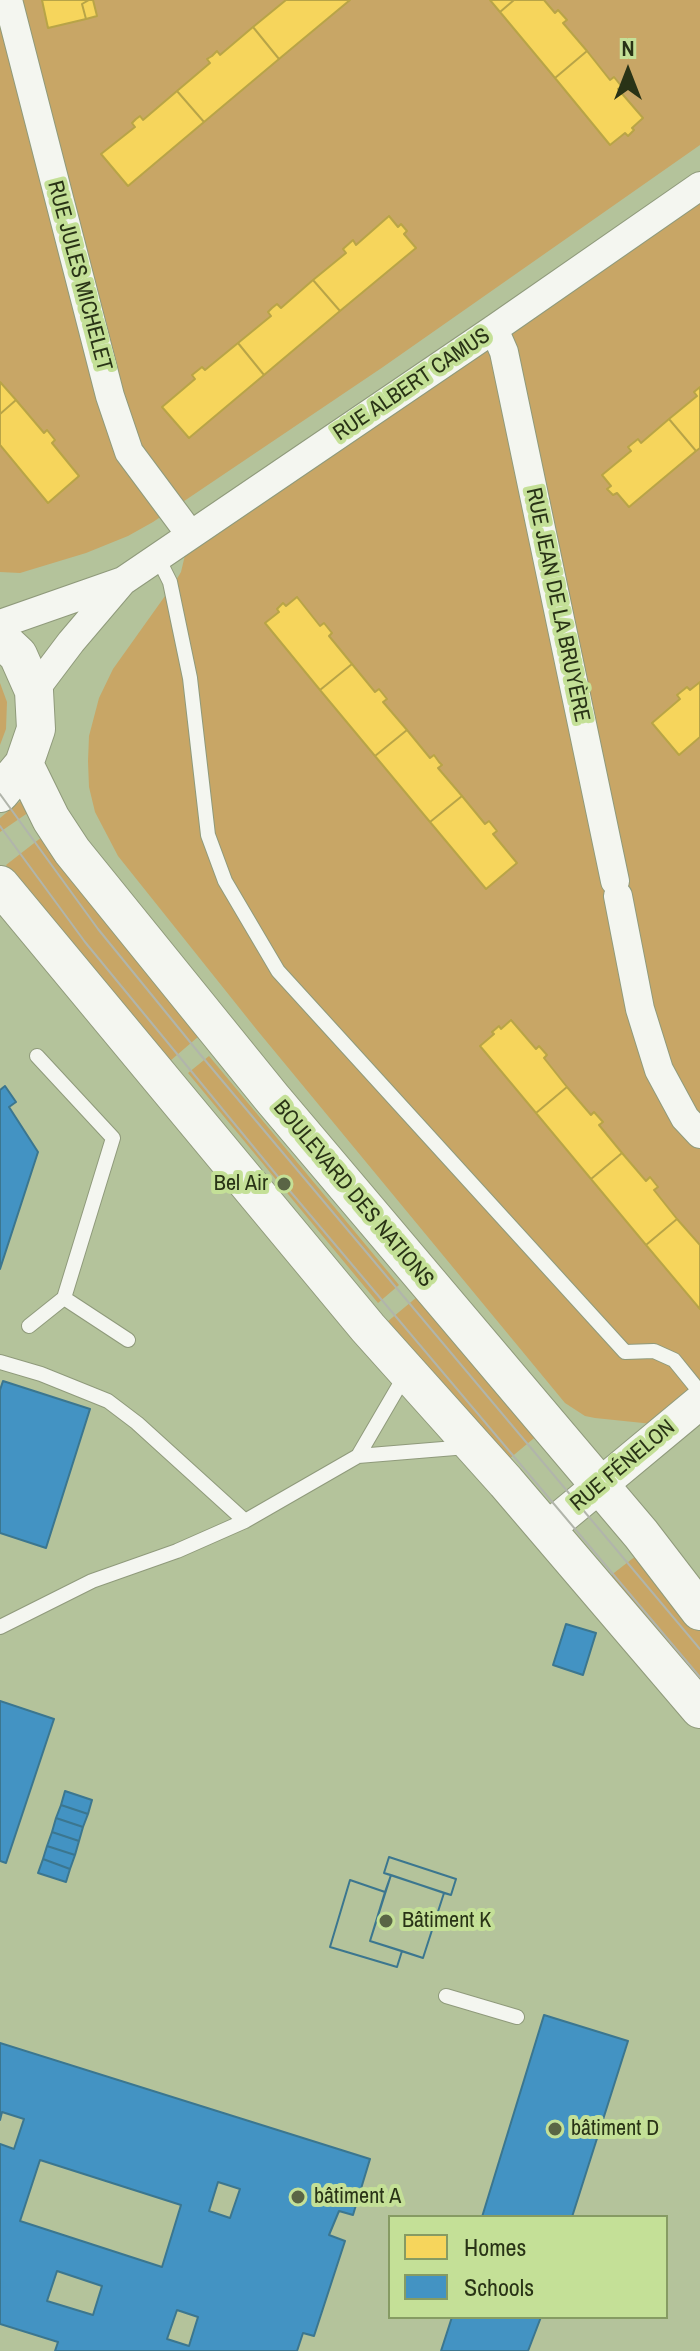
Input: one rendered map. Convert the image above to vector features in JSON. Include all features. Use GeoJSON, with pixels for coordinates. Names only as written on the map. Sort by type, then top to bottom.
{"type":"FeatureCollection","features":[{"type":"Feature","properties":{"kind":"main road"},"geometry":{"type":"LineString","coordinates":[[0,638],[18,655],[34,691],[36,729],[24,764],[0,793]]}},
{"type":"Feature","properties":{"kind":"main road","name":"BOULEVARD DES NATIONS"},"geometry":{"type":"LineString","coordinates":[[24,764],[51,819],[72,851],[272,1098],[599,1485],[700,1611]]}},
{"type":"Feature","properties":{"kind":"main road"},"geometry":{"type":"LineString","coordinates":[[0,885],[344,1299],[700,1709]]}},
{"type":"Feature","properties":{"kind":"street","name":"RUE JULES MICHELET"},"geometry":{"type":"LineString","coordinates":[[8,0],[110,396],[129,452],[190,534]]}},
{"type":"Feature","properties":{"kind":"street","name":"RUE ALBERT CAMUS"},"geometry":{"type":"LineString","coordinates":[[0,624],[123,581],[700,186]]}},
{"type":"Feature","properties":{"kind":"street","name":"RUE JEAN DE LA BRUYÈRE"},"geometry":{"type":"LineString","coordinates":[[494,329],[504,352],[640,1009],[659,1070],[685,1118],[700,1134]]}},
{"type":"Feature","properties":{"kind":"street","name":"RUE ALBERT CAMUS"},"geometry":{"type":"LineString","coordinates":[[34,691],[123,581]]}},
{"type":"Feature","properties":{"kind":"street","name":"RUE FÉNELON"},"geometry":{"type":"LineString","coordinates":[[546,1530],[700,1402]]}},
{"type":"Feature","properties":{"kind":"lane"},"geometry":{"type":"LineString","coordinates":[[158,558],[170,582],[190,678],[208,835],[225,881],[278,971],[625,1352],[654,1351],[674,1360],[700,1392]]}},
{"type":"Feature","properties":{"kind":"lane"},"geometry":{"type":"LineString","coordinates":[[29,1326],[64,1298],[113,1138],[37,1056]]}},
{"type":"Feature","properties":{"kind":"lane"},"geometry":{"type":"LineString","coordinates":[[64,1298],[128,1340]]}},
{"type":"Feature","properties":{"kind":"lane"},"geometry":{"type":"LineString","coordinates":[[0,1362],[41,1374],[108,1401],[137,1423],[245,1521]]}},
{"type":"Feature","properties":{"kind":"lane"},"geometry":{"type":"LineString","coordinates":[[358,1456],[407,1372]]}},
{"type":"Feature","properties":{"kind":"lane"},"geometry":{"type":"LineString","coordinates":[[0,1627],[92,1581],[177,1551],[245,1521],[358,1456],[474,1447]]}},
{"type":"Feature","properties":{"kind":"lane"},"geometry":{"type":"LineString","coordinates":[[446,1996],[517,2017]]}},
{"type":"Feature","properties":{"kind":"shaded area"},"geometry":{"type":"Polygon","coordinates":[[[0,0],[700,0],[700,145],[383,367],[153,522],[86,553],[20,573],[0,572],[0,0]]]}},
{"type":"Feature","properties":{"kind":"shaded area"},"geometry":{"type":"Polygon","coordinates":[[[700,186],[700,1402],[672,1426],[585,1416],[565,1403],[257,1030],[118,856],[95,812],[89,787],[88,761],[89,736],[99,698],[113,669],[181,572],[190,534],[700,186]]]}},
{"type":"Feature","properties":{"kind":"shaded area"},"geometry":{"type":"Polygon","coordinates":[[[0,683],[7,702],[6,729],[0,745],[0,683]]]}},
{"type":"Feature","properties":{"kind":"shaded area"},"geometry":{"type":"Polygon","coordinates":[[[24,798],[32,810],[0,832],[0,818],[24,798]]]}},
{"type":"Feature","properties":{"kind":"shaded area"},"geometry":{"type":"Polygon","coordinates":[[[47,833],[206,1030],[163,1067],[6,865],[47,833]]]}},
{"type":"Feature","properties":{"kind":"shaded area"},"geometry":{"type":"Polygon","coordinates":[[[209,1056],[399,1285],[378,1303],[188,1073],[209,1056]]]}},
{"type":"Feature","properties":{"kind":"shaded area"},"geometry":{"type":"Polygon","coordinates":[[[423,1292],[539,1434],[503,1464],[381,1327],[423,1292]]]}},
{"type":"Feature","properties":{"kind":"shaded area"},"geometry":{"type":"Polygon","coordinates":[[[641,1552],[700,1626],[700,1694],[601,1583],[641,1552]]]}},
{"type":"Feature","properties":{"kind":"building: Homes"},"geometry":{"type":"Polygon","coordinates":[[[42,0],[89,0],[82,4],[86,19],[48,28],[42,0]]]}},
{"type":"Feature","properties":{"kind":"building: Homes"},"geometry":{"type":"Polygon","coordinates":[[[93,0],[97,16],[86,19],[82,4],[93,0]]]}},
{"type":"Feature","properties":{"kind":"building: Homes"},"geometry":{"type":"Polygon","coordinates":[[[286,0],[350,0],[279,59],[253,27],[286,0]]]}},
{"type":"Feature","properties":{"kind":"building: Homes"},"geometry":{"type":"Polygon","coordinates":[[[490,0],[514,0],[500,12],[490,0]]]}},
{"type":"Feature","properties":{"kind":"building: Homes"},"geometry":{"type":"Polygon","coordinates":[[[514,0],[544,0],[555,13],[558,10],[567,20],[563,23],[587,51],[555,78],[500,12],[514,0]]]}},
{"type":"Feature","properties":{"kind":"building: Homes"},"geometry":{"type":"Polygon","coordinates":[[[253,27],[279,59],[204,122],[177,91],[210,63],[207,59],[217,51],[220,55],[253,27]]]}},
{"type":"Feature","properties":{"kind":"building: Homes"},"geometry":{"type":"Polygon","coordinates":[[[587,51],[610,80],[614,77],[622,87],[618,89],[643,118],[628,136],[625,133],[610,145],[555,78],[587,51]]]}},
{"type":"Feature","properties":{"kind":"building: Homes"},"geometry":{"type":"Polygon","coordinates":[[[177,91],[204,122],[128,186],[101,154],[135,127],[132,123],[136,119],[140,116],[143,120],[177,91]]]}},
{"type":"Feature","properties":{"kind":"building: Homes"},"geometry":{"type":"Polygon","coordinates":[[[389,216],[398,227],[401,224],[407,231],[404,234],[416,248],[340,311],[313,280],[346,253],[343,249],[353,240],[356,245],[389,216]]]}},
{"type":"Feature","properties":{"kind":"building: Homes"},"geometry":{"type":"Polygon","coordinates":[[[313,280],[340,311],[264,375],[238,343],[271,316],[268,312],[272,308],[277,304],[281,308],[313,280]]]}},
{"type":"Feature","properties":{"kind":"building: Homes"},"geometry":{"type":"Polygon","coordinates":[[[238,343],[264,375],[189,438],[162,407],[195,379],[192,375],[202,367],[205,370],[238,343]]]}},
{"type":"Feature","properties":{"kind":"building: Homes"},"geometry":{"type":"Polygon","coordinates":[[[0,382],[16,400],[0,414],[0,382]]]}},
{"type":"Feature","properties":{"kind":"building: Homes"},"geometry":{"type":"Polygon","coordinates":[[[700,387],[700,448],[696,451],[669,419],[697,396],[694,392],[700,387]]]}},
{"type":"Feature","properties":{"kind":"building: Homes"},"geometry":{"type":"Polygon","coordinates":[[[16,400],[44,433],[47,430],[55,440],[52,443],[79,476],[48,503],[0,445],[0,414],[16,400]]]}},
{"type":"Feature","properties":{"kind":"building: Homes"},"geometry":{"type":"Polygon","coordinates":[[[669,419],[696,451],[629,507],[617,493],[613,495],[607,489],[611,486],[602,475],[631,451],[628,447],[638,439],[641,443],[669,419]]]}},
{"type":"Feature","properties":{"kind":"building: Homes"},"geometry":{"type":"Polygon","coordinates":[[[297,597],[320,626],[324,623],[332,633],[329,636],[352,664],[320,690],[265,623],[279,612],[277,609],[283,603],[286,606],[297,597]]]}},
{"type":"Feature","properties":{"kind":"building: Homes"},"geometry":{"type":"Polygon","coordinates":[[[352,664],[375,692],[379,689],[387,699],[383,702],[407,730],[375,756],[320,690],[352,664]]]}},
{"type":"Feature","properties":{"kind":"building: Homes"},"geometry":{"type":"Polygon","coordinates":[[[700,682],[700,737],[679,755],[652,723],[680,699],[677,695],[700,682]]]}},
{"type":"Feature","properties":{"kind":"building: Homes"},"geometry":{"type":"Polygon","coordinates":[[[407,730],[430,758],[434,755],[442,765],[438,768],[462,796],[430,822],[375,756],[407,730]]]}},
{"type":"Feature","properties":{"kind":"building: Homes"},"geometry":{"type":"Polygon","coordinates":[[[462,796],[485,824],[489,821],[497,831],[493,834],[517,863],[486,889],[430,822],[462,796]]]}},
{"type":"Feature","properties":{"kind":"building: Homes"},"geometry":{"type":"Polygon","coordinates":[[[511,1020],[536,1049],[539,1046],[547,1055],[544,1058],[567,1087],[536,1113],[480,1046],[499,1026],[501,1029],[511,1020]]]}},
{"type":"Feature","properties":{"kind":"building: Homes"},"geometry":{"type":"Polygon","coordinates":[[[567,1087],[591,1115],[594,1112],[603,1122],[599,1125],[622,1153],[591,1179],[536,1113],[567,1087]]]}},
{"type":"Feature","properties":{"kind":"building: Homes"},"geometry":{"type":"Polygon","coordinates":[[[622,1153],[646,1181],[650,1177],[658,1187],[654,1190],[677,1219],[646,1245],[591,1179],[622,1153]]]}},
{"type":"Feature","properties":{"kind":"building: Homes"},"geometry":{"type":"Polygon","coordinates":[[[677,1219],[700,1245],[700,1309],[646,1245],[677,1219]]]}},
{"type":"Feature","properties":{"kind":"building: Schools"},"geometry":{"type":"Polygon","coordinates":[[[5,1086],[16,1102],[9,1107],[38,1152],[0,1269],[0,1090],[5,1086]]]}},
{"type":"Feature","properties":{"kind":"building: Schools"},"geometry":{"type":"Polygon","coordinates":[[[3,1381],[90,1409],[46,1548],[0,1533],[0,1390],[3,1381]]]}},
{"type":"Feature","properties":{"kind":"building: Schools"},"geometry":{"type":"Polygon","coordinates":[[[566,1624],[596,1633],[583,1675],[553,1665],[566,1624]]]}},
{"type":"Feature","properties":{"kind":"building: Schools"},"geometry":{"type":"Polygon","coordinates":[[[0,1701],[54,1719],[6,1863],[0,1861],[0,1701]]]}},
{"type":"Feature","properties":{"kind":"building: Schools"},"geometry":{"type":"Polygon","coordinates":[[[65,1791],[92,1800],[88,1814],[61,1805],[65,1791]]]}},
{"type":"Feature","properties":{"kind":"building: Schools"},"geometry":{"type":"Polygon","coordinates":[[[61,1805],[88,1814],[83,1827],[56,1818],[61,1805]]]}},
{"type":"Feature","properties":{"kind":"building: Schools"},"geometry":{"type":"Polygon","coordinates":[[[56,1818],[83,1827],[79,1841],[52,1832],[56,1818]]]}},
{"type":"Feature","properties":{"kind":"building: Schools"},"geometry":{"type":"Polygon","coordinates":[[[52,1832],[79,1841],[75,1855],[47,1846],[52,1832]]]}},
{"type":"Feature","properties":{"kind":"building: Schools"},"geometry":{"type":"Polygon","coordinates":[[[47,1846],[75,1855],[70,1869],[43,1859],[47,1846]]]}},
{"type":"Feature","properties":{"kind":"building: Schools"},"geometry":{"type":"Polygon","coordinates":[[[389,1857],[456,1879],[451,1895],[384,1873],[389,1857]]]}},
{"type":"Feature","properties":{"kind":"building: Schools","name":"Bâtiment K"},"geometry":{"type":"Polygon","coordinates":[[[389,1857],[456,1879],[451,1895],[444,1893],[423,1958],[402,1951],[397,1967],[330,1947],[350,1880],[385,1892],[391,1875],[384,1873],[389,1857]]]}},
{"type":"Feature","properties":{"kind":"building: Schools"},"geometry":{"type":"Polygon","coordinates":[[[43,1859],[70,1869],[66,1882],[38,1873],[43,1859]]]}},
{"type":"Feature","properties":{"kind":"building: Schools","name":"Bâtiment K"},"geometry":{"type":"Polygon","coordinates":[[[391,1875],[444,1893],[423,1958],[370,1941],[391,1875]]]}},
{"type":"Feature","properties":{"kind":"building: Schools"},"geometry":{"type":"Polygon","coordinates":[[[350,1880],[385,1892],[370,1941],[402,1951],[397,1967],[330,1947],[350,1880]]]}},
{"type":"Feature","properties":{"kind":"building: Schools","name":"bâtiment D"},"geometry":{"type":"Polygon","coordinates":[[[544,2015],[628,2041],[573,2215],[483,2215],[544,2015]]]}},
{"type":"Feature","properties":{"kind":"building: Schools","name":"bâtiment A"},"geometry":{"type":"Polygon","coordinates":[[[0,2043],[370,2159],[353,2215],[339,2211],[329,2235],[345,2241],[314,2336],[303,2333],[297,2351],[55,2351],[58,2342],[0,2324],[0,2144],[14,2149],[24,2119],[2,2112],[0,2120],[0,2043]],[[40,2160],[20,2221],[162,2267],[181,2205],[40,2160]],[[218,2182],[209,2211],[230,2218],[240,2189],[218,2182]],[[57,2271],[47,2301],[93,2315],[102,2286],[57,2271]],[[177,2310],[167,2339],[189,2346],[198,2317],[177,2310]]]}},
{"type":"Feature","properties":{"kind":"building: Schools"},"geometry":{"type":"Polygon","coordinates":[[[451,2319],[540,2319],[528,2351],[441,2351],[451,2319]]]}},
{"type":"Feature","properties":{"kind":"tram line"},"geometry":{"type":"LineString","coordinates":[[0,794],[98,929],[199,1053],[700,1649]]}},
{"type":"Feature","properties":{"kind":"tram line"},"geometry":{"type":"LineString","coordinates":[[0,826],[85,942],[284,1184],[700,1677]]}},
{"type":"Feature","properties":{"kind":"place","name":"Bel Air"},"geometry":{"type":"Point","coordinates":[284,1184]}},
{"type":"Feature","properties":{"kind":"place","name":"Bâtiment K"},"geometry":{"type":"Point","coordinates":[386,1921]}},
{"type":"Feature","properties":{"kind":"place","name":"bâtiment D"},"geometry":{"type":"Point","coordinates":[555,2129]}},
{"type":"Feature","properties":{"kind":"place","name":"bâtiment A"},"geometry":{"type":"Point","coordinates":[298,2197]}}]}
